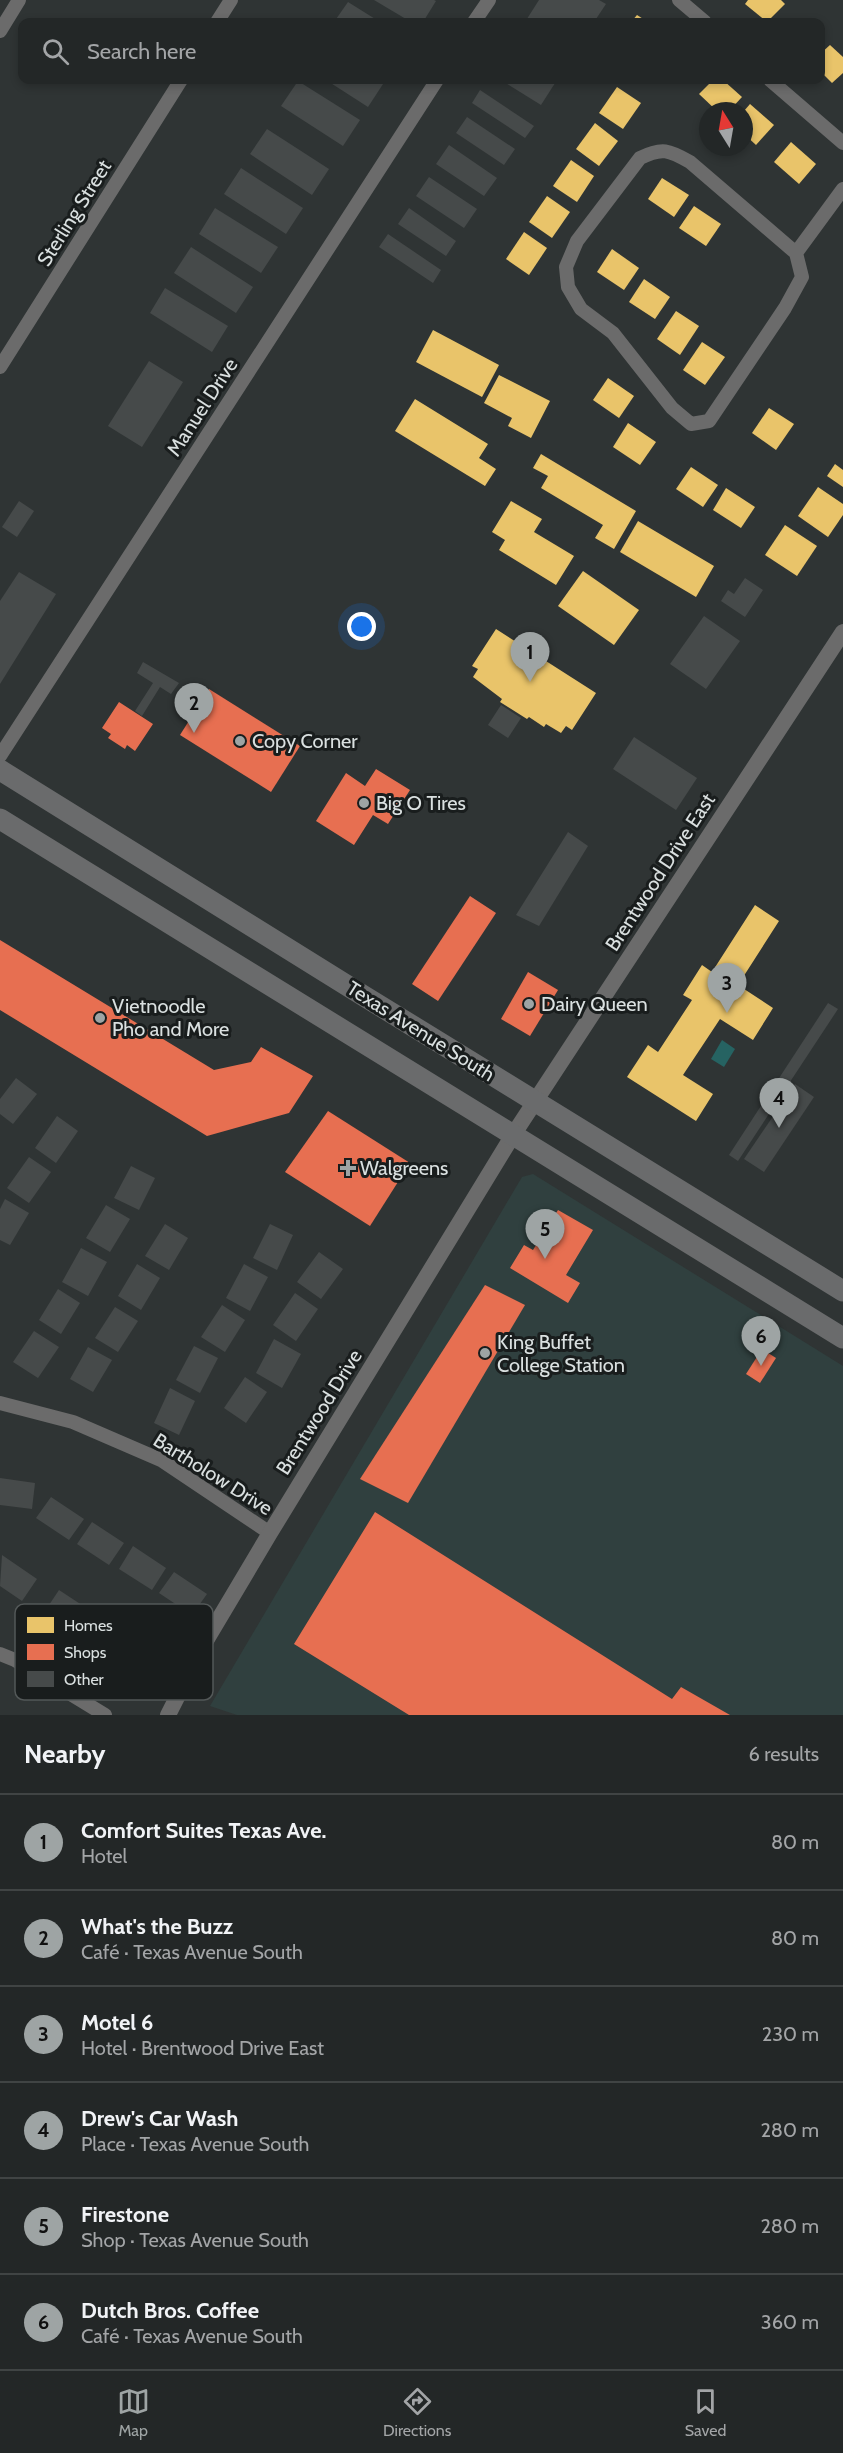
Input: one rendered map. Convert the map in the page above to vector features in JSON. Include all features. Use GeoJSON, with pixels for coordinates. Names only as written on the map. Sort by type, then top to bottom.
{"type":"FeatureCollection","features":[{"type":"Feature","properties":{"kind":"main road","name":"Texas Avenue South"},"geometry":{"type":"LineString","coordinates":[[0,770],[843,1291]]}},
{"type":"Feature","properties":{"kind":"main road","name":"Texas Avenue South"},"geometry":{"type":"LineString","coordinates":[[0,819],[843,1338]]}},
{"type":"Feature","properties":{"kind":"street"},"geometry":{"type":"LineString","coordinates":[[0,31],[19,0]]}},
{"type":"Feature","properties":{"kind":"street"},"geometry":{"type":"LineString","coordinates":[[220,18],[231,0]]}},
{"type":"Feature","properties":{"kind":"street"},"geometry":{"type":"LineString","coordinates":[[477,18],[489,0]]}},
{"type":"Feature","properties":{"kind":"street"},"geometry":{"type":"LineString","coordinates":[[679,0],[700,18]]}},
{"type":"Feature","properties":{"kind":"street","name":"Sterling Street"},"geometry":{"type":"LineString","coordinates":[[0,367],[178,84]]}},
{"type":"Feature","properties":{"kind":"street","name":"Manuel Drive"},"geometry":{"type":"LineString","coordinates":[[0,756],[434,84]]}},
{"type":"Feature","properties":{"kind":"street"},"geometry":{"type":"LineString","coordinates":[[776,84],[843,143]]}},
{"type":"Feature","properties":{"kind":"street"},"geometry":{"type":"LineString","coordinates":[[655,150],[671,151],[690,162],[796,253],[802,277],[785,308],[709,422],[691,424],[672,408],[613,333],[580,309],[568,287],[566,267],[577,241],[640,158],[655,150]]}},
{"type":"Feature","properties":{"kind":"street"},"geometry":{"type":"LineString","coordinates":[[796,253],[843,189]]}},
{"type":"Feature","properties":{"kind":"street","name":"Brentwood Drive East"},"geometry":{"type":"LineString","coordinates":[[513,1135],[843,632]]}},
{"type":"Feature","properties":{"kind":"street","name":"Brentwood Drive"},"geometry":{"type":"LineString","coordinates":[[213,1629],[513,1135]]}},
{"type":"Feature","properties":{"kind":"street","name":"Bartholow Drive"},"geometry":{"type":"LineString","coordinates":[[0,1403],[73,1422],[161,1460],[270,1533]]}},
{"type":"Feature","properties":{"kind":"street"},"geometry":{"type":"LineString","coordinates":[[0,1654],[15,1660]]}},
{"type":"Feature","properties":{"kind":"street"},"geometry":{"type":"LineString","coordinates":[[80,1700],[105,1715]]}},
{"type":"Feature","properties":{"kind":"street","name":"Brentwood Drive"},"geometry":{"type":"LineString","coordinates":[[168,1715],[176,1700]]}},
{"type":"Feature","properties":{"kind":"shaded area"},"geometry":{"type":"Polygon","coordinates":[[[533,1174],[843,1366],[843,1715],[237,1715],[210,1706],[522,1177],[533,1174]]]}},
{"type":"Feature","properties":{"kind":"water"},"geometry":{"type":"Polygon","coordinates":[[[722,1040],[735,1049],[724,1067],[711,1059],[722,1040]]]}},
{"type":"Feature","properties":{"kind":"building: Homes"},"geometry":{"type":"Polygon","coordinates":[[[748,0],[781,0],[785,4],[771,18],[762,18],[745,4],[748,0]]]}},
{"type":"Feature","properties":{"kind":"building: Homes"},"geometry":{"type":"Polygon","coordinates":[[[830,45],[843,57],[843,73],[832,83],[825,76],[825,50],[830,45]]]}},
{"type":"Feature","properties":{"kind":"building: Homes"},"geometry":{"type":"Polygon","coordinates":[[[709,84],[727,84],[742,97],[737,102],[707,102],[699,94],[709,84]]]}},
{"type":"Feature","properties":{"kind":"building: Homes"},"geometry":{"type":"Polygon","coordinates":[[[617,87],[641,103],[623,129],[599,113],[617,87]]]}},
{"type":"Feature","properties":{"kind":"building: Homes"},"geometry":{"type":"Polygon","coordinates":[[[753,107],[774,125],[756,145],[753,142],[753,107]]]}},
{"type":"Feature","properties":{"kind":"building: Homes"},"geometry":{"type":"Polygon","coordinates":[[[595,123],[618,141],[599,166],[576,149],[595,123]]]}},
{"type":"Feature","properties":{"kind":"building: Homes"},"geometry":{"type":"Polygon","coordinates":[[[791,142],[816,164],[799,184],[774,162],[791,142]]]}},
{"type":"Feature","properties":{"kind":"building: Homes"},"geometry":{"type":"Polygon","coordinates":[[[571,160],[594,176],[577,202],[553,186],[571,160]]]}},
{"type":"Feature","properties":{"kind":"building: Homes"},"geometry":{"type":"Polygon","coordinates":[[[662,178],[689,195],[674,217],[648,199],[662,178]]]}},
{"type":"Feature","properties":{"kind":"building: Homes"},"geometry":{"type":"Polygon","coordinates":[[[547,196],[570,212],[552,238],[529,222],[547,196]]]}},
{"type":"Feature","properties":{"kind":"building: Homes"},"geometry":{"type":"Polygon","coordinates":[[[694,206],[721,224],[706,246],[679,228],[694,206]]]}},
{"type":"Feature","properties":{"kind":"building: Homes"},"geometry":{"type":"Polygon","coordinates":[[[524,232],[547,248],[529,275],[506,259],[524,232]]]}},
{"type":"Feature","properties":{"kind":"building: Homes"},"geometry":{"type":"Polygon","coordinates":[[[612,249],[639,268],[624,290],[597,272],[612,249]]]}},
{"type":"Feature","properties":{"kind":"building: Homes"},"geometry":{"type":"Polygon","coordinates":[[[644,279],[670,297],[655,319],[629,302],[644,279]]]}},
{"type":"Feature","properties":{"kind":"building: Homes"},"geometry":{"type":"Polygon","coordinates":[[[676,311],[699,326],[680,355],[657,339],[676,311]]]}},
{"type":"Feature","properties":{"kind":"building: Homes"},"geometry":{"type":"Polygon","coordinates":[[[433,330],[499,365],[482,397],[416,362],[433,330]]]}},
{"type":"Feature","properties":{"kind":"building: Homes"},"geometry":{"type":"Polygon","coordinates":[[[702,342],[725,357],[705,385],[683,370],[702,342]]]}},
{"type":"Feature","properties":{"kind":"building: Homes"},"geometry":{"type":"Polygon","coordinates":[[[499,375],[550,401],[531,438],[508,426],[512,418],[484,403],[499,375]]]}},
{"type":"Feature","properties":{"kind":"building: Homes"},"geometry":{"type":"Polygon","coordinates":[[[608,378],[634,396],[619,418],[593,400],[608,378]]]}},
{"type":"Feature","properties":{"kind":"building: Homes"},"geometry":{"type":"Polygon","coordinates":[[[415,399],[488,444],[479,458],[496,469],[485,486],[395,431],[415,399]]]}},
{"type":"Feature","properties":{"kind":"building: Homes"},"geometry":{"type":"Polygon","coordinates":[[[769,408],[794,424],[776,450],[752,433],[769,408]]]}},
{"type":"Feature","properties":{"kind":"building: Homes"},"geometry":{"type":"Polygon","coordinates":[[[628,423],[656,442],[640,465],[613,447],[628,423]]]}},
{"type":"Feature","properties":{"kind":"building: Homes"},"geometry":{"type":"Polygon","coordinates":[[[541,454],[636,511],[614,549],[595,538],[603,525],[541,488],[548,476],[533,468],[541,454]]]}},
{"type":"Feature","properties":{"kind":"building: Homes"},"geometry":{"type":"Polygon","coordinates":[[[835,464],[843,470],[843,487],[827,476],[835,464]]]}},
{"type":"Feature","properties":{"kind":"building: Homes"},"geometry":{"type":"Polygon","coordinates":[[[691,467],[718,485],[703,507],[676,489],[691,467]]]}},
{"type":"Feature","properties":{"kind":"building: Homes"},"geometry":{"type":"Polygon","coordinates":[[[818,487],[843,504],[843,515],[828,537],[798,516],[818,487]]]}},
{"type":"Feature","properties":{"kind":"building: Homes"},"geometry":{"type":"Polygon","coordinates":[[[726,488],[755,507],[741,528],[713,510],[726,488]]]}},
{"type":"Feature","properties":{"kind":"building: Homes"},"geometry":{"type":"Polygon","coordinates":[[[511,501],[542,519],[534,532],[574,556],[556,585],[499,550],[505,540],[492,532],[511,501]]]}},
{"type":"Feature","properties":{"kind":"building: Homes"},"geometry":{"type":"Polygon","coordinates":[[[638,521],[714,566],[696,597],[620,552],[638,521]]]}},
{"type":"Feature","properties":{"kind":"building: Homes"},"geometry":{"type":"Polygon","coordinates":[[[785,525],[817,546],[797,576],[765,555],[785,525]]]}},
{"type":"Feature","properties":{"kind":"building: Homes"},"geometry":{"type":"Polygon","coordinates":[[[583,571],[639,610],[614,645],[558,606],[583,571]]]}},
{"type":"Feature","properties":{"kind":"building: Homes"},"geometry":{"type":"Polygon","coordinates":[[[496,629],[596,693],[572,730],[566,726],[561,733],[546,724],[544,727],[529,717],[527,719],[500,702],[502,699],[473,677],[478,669],[472,666],[496,629]]]}},
{"type":"Feature","properties":{"kind":"building: Homes"},"geometry":{"type":"Polygon","coordinates":[[[755,905],[779,921],[738,985],[773,1008],[753,1040],[720,1019],[683,1075],[713,1094],[696,1121],[627,1077],[648,1045],[658,1052],[692,1000],[683,995],[702,965],[712,972],[755,905]]]}},
{"type":"Feature","properties":{"kind":"building: Shops","name":"Copy Corner"},"geometry":{"type":"Polygon","coordinates":[[[209,689],[300,746],[271,792],[180,735],[209,689]]]}},
{"type":"Feature","properties":{"kind":"building: Shops"},"geometry":{"type":"Polygon","coordinates":[[[119,702],[153,724],[135,751],[127,745],[125,749],[108,738],[111,734],[102,728],[119,702]]]}},
{"type":"Feature","properties":{"kind":"building: Shops","name":"Big O Tires"},"geometry":{"type":"Polygon","coordinates":[[[376,769],[410,790],[388,824],[373,815],[354,845],[316,821],[346,773],[365,786],[376,769]]]}},
{"type":"Feature","properties":{"kind":"building: Shops"},"geometry":{"type":"Polygon","coordinates":[[[470,896],[496,913],[438,1001],[412,984],[470,896]]]}},
{"type":"Feature","properties":{"kind":"building: Shops"},"geometry":{"type":"Polygon","coordinates":[[[0,940],[214,1070],[251,1062],[261,1047],[313,1076],[289,1113],[207,1136],[0,1010],[0,940]]]}},
{"type":"Feature","properties":{"kind":"building: Shops","name":"Dairy Queen"},"geometry":{"type":"Polygon","coordinates":[[[528,972],[558,990],[530,1036],[501,1019],[528,972]]]}},
{"type":"Feature","properties":{"kind":"building: Shops","name":"Walgreens"},"geometry":{"type":"Polygon","coordinates":[[[328,1111],[410,1163],[370,1226],[285,1172],[328,1111]]]}},
{"type":"Feature","properties":{"kind":"building: Shops"},"geometry":{"type":"Polygon","coordinates":[[[558,1210],[593,1230],[566,1275],[580,1283],[568,1303],[510,1268],[524,1245],[533,1250],[558,1210]]]}},
{"type":"Feature","properties":{"kind":"building: Shops"},"geometry":{"type":"Polygon","coordinates":[[[485,1285],[525,1305],[408,1503],[360,1479],[485,1285]]]}},
{"type":"Feature","properties":{"kind":"building: Shops"},"geometry":{"type":"Polygon","coordinates":[[[762,1349],[776,1358],[760,1383],[746,1374],[762,1349]]]}},
{"type":"Feature","properties":{"kind":"building: Shops"},"geometry":{"type":"Polygon","coordinates":[[[375,1512],[672,1699],[681,1687],[730,1715],[409,1715],[294,1644],[375,1512]]]}},
{"type":"Feature","properties":{"kind":"building: Other"},"geometry":{"type":"Polygon","coordinates":[[[374,0],[436,1],[425,18],[404,18],[374,0]]]}},
{"type":"Feature","properties":{"kind":"building: Other"},"geometry":{"type":"Polygon","coordinates":[[[539,0],[599,0],[606,4],[597,18],[528,18],[539,0]]]}},
{"type":"Feature","properties":{"kind":"building: Other"},"geometry":{"type":"Polygon","coordinates":[[[348,2],[374,18],[337,18],[348,2]]]}},
{"type":"Feature","properties":{"kind":"building: Other"},"geometry":{"type":"Polygon","coordinates":[[[296,84],[303,84],[360,120],[343,146],[281,106],[296,84]]]}},
{"type":"Feature","properties":{"kind":"building: Other"},"geometry":{"type":"Polygon","coordinates":[[[332,84],[383,84],[368,107],[332,84]]]}},
{"type":"Feature","properties":{"kind":"building: Other"},"geometry":{"type":"Polygon","coordinates":[[[507,84],[554,84],[541,105],[507,84]]]}},
{"type":"Feature","properties":{"kind":"building: Other"},"geometry":{"type":"Polygon","coordinates":[[[480,90],[534,126],[525,138],[472,103],[480,90]]]}},
{"type":"Feature","properties":{"kind":"building: Other"},"geometry":{"type":"Polygon","coordinates":[[[467,117],[515,149],[504,165],[456,133],[467,117]]]}},
{"type":"Feature","properties":{"kind":"building: Other"},"geometry":{"type":"Polygon","coordinates":[[[267,129],[329,169],[312,195],[250,154],[267,129]]]}},
{"type":"Feature","properties":{"kind":"building: Other"},"geometry":{"type":"Polygon","coordinates":[[[449,145],[497,178],[484,196],[436,164],[449,145]]]}},
{"type":"Feature","properties":{"kind":"building: Other"},"geometry":{"type":"Polygon","coordinates":[[[241,168],[303,208],[286,234],[224,194],[241,168]]]}},
{"type":"Feature","properties":{"kind":"building: Other"},"geometry":{"type":"Polygon","coordinates":[[[429,177],[477,209],[464,228],[416,196],[429,177]]]}},
{"type":"Feature","properties":{"kind":"building: Other"},"geometry":{"type":"Polygon","coordinates":[[[215,208],[278,247],[261,273],[199,234],[215,208]]]}},
{"type":"Feature","properties":{"kind":"building: Other"},"geometry":{"type":"Polygon","coordinates":[[[409,208],[456,241],[446,256],[398,224],[409,208]]]}},
{"type":"Feature","properties":{"kind":"building: Other"},"geometry":{"type":"Polygon","coordinates":[[[388,234],[441,270],[433,283],[379,247],[388,234]]]}},
{"type":"Feature","properties":{"kind":"building: Other"},"geometry":{"type":"Polygon","coordinates":[[[191,247],[253,287],[236,313],[174,273],[191,247]]]}},
{"type":"Feature","properties":{"kind":"building: Other"},"geometry":{"type":"Polygon","coordinates":[[[165,288],[228,326],[212,352],[150,313],[165,288]]]}},
{"type":"Feature","properties":{"kind":"building: Other"},"geometry":{"type":"Polygon","coordinates":[[[149,361],[183,382],[142,447],[108,426],[149,361]]]}},
{"type":"Feature","properties":{"kind":"building: Other"},"geometry":{"type":"Polygon","coordinates":[[[19,501],[34,511],[17,537],[2,527],[19,501]]]}},
{"type":"Feature","properties":{"kind":"building: Other"},"geometry":{"type":"Polygon","coordinates":[[[19,572],[56,594],[0,684],[0,601],[19,572]]]}},
{"type":"Feature","properties":{"kind":"building: Other"},"geometry":{"type":"Polygon","coordinates":[[[745,578],[763,590],[745,617],[721,601],[728,590],[734,594],[745,578]]]}},
{"type":"Feature","properties":{"kind":"building: Other"},"geometry":{"type":"Polygon","coordinates":[[[704,616],[740,641],[706,689],[670,664],[704,616]]]}},
{"type":"Feature","properties":{"kind":"building: Other"},"geometry":{"type":"Polygon","coordinates":[[[143,662],[179,683],[171,694],[160,687],[142,716],[135,711],[153,683],[137,673],[143,662]]]}},
{"type":"Feature","properties":{"kind":"building: Other"},"geometry":{"type":"Polygon","coordinates":[[[501,705],[521,718],[508,738],[488,725],[501,705]]]}},
{"type":"Feature","properties":{"kind":"building: Other"},"geometry":{"type":"Polygon","coordinates":[[[634,737],[697,778],[676,810],[613,769],[634,737]]]}},
{"type":"Feature","properties":{"kind":"building: Other"},"geometry":{"type":"Polygon","coordinates":[[[568,832],[588,846],[539,926],[516,915],[568,832]]]}},
{"type":"Feature","properties":{"kind":"building: Other"},"geometry":{"type":"Polygon","coordinates":[[[828,1003],[838,1009],[738,1161],[729,1155],[828,1003]]]}},
{"type":"Feature","properties":{"kind":"building: Other"},"geometry":{"type":"Polygon","coordinates":[[[16,1078],[37,1094],[13,1124],[0,1114],[0,1099],[16,1078]]]}},
{"type":"Feature","properties":{"kind":"building: Other"},"geometry":{"type":"Polygon","coordinates":[[[795,1084],[814,1097],[764,1172],[744,1159],[795,1084]]]}},
{"type":"Feature","properties":{"kind":"building: Other"},"geometry":{"type":"Polygon","coordinates":[[[57,1116],[78,1131],[56,1163],[35,1148],[57,1116]]]}},
{"type":"Feature","properties":{"kind":"building: Other"},"geometry":{"type":"Polygon","coordinates":[[[29,1157],[51,1172],[29,1203],[7,1188],[29,1157]]]}},
{"type":"Feature","properties":{"kind":"building: Other"},"geometry":{"type":"Polygon","coordinates":[[[131,1166],[155,1178],[139,1210],[114,1198],[131,1166]]]}},
{"type":"Feature","properties":{"kind":"building: Other"},"geometry":{"type":"Polygon","coordinates":[[[5,1199],[29,1213],[10,1245],[0,1240],[0,1209],[5,1199]]]}},
{"type":"Feature","properties":{"kind":"building: Other"},"geometry":{"type":"Polygon","coordinates":[[[106,1205],[130,1219],[110,1252],[86,1238],[106,1205]]]}},
{"type":"Feature","properties":{"kind":"building: Other"},"geometry":{"type":"Polygon","coordinates":[[[165,1224],[188,1238],[169,1270],[145,1256],[165,1224]]]}},
{"type":"Feature","properties":{"kind":"building: Other"},"geometry":{"type":"Polygon","coordinates":[[[270,1224],[293,1235],[277,1270],[253,1258],[270,1224]]]}},
{"type":"Feature","properties":{"kind":"building: Other"},"geometry":{"type":"Polygon","coordinates":[[[81,1248],[107,1262],[88,1296],[62,1282],[81,1248]]]}},
{"type":"Feature","properties":{"kind":"building: Other"},"geometry":{"type":"Polygon","coordinates":[[[319,1252],[343,1269],[321,1299],[297,1282],[319,1252]]]}},
{"type":"Feature","properties":{"kind":"building: Other"},"geometry":{"type":"Polygon","coordinates":[[[137,1264],[160,1278],[141,1310],[118,1296],[137,1264]]]}},
{"type":"Feature","properties":{"kind":"building: Other"},"geometry":{"type":"Polygon","coordinates":[[[244,1264],[268,1277],[250,1311],[226,1298],[244,1264]]]}},
{"type":"Feature","properties":{"kind":"building: Other"},"geometry":{"type":"Polygon","coordinates":[[[58,1289],[80,1303],[61,1334],[39,1320],[58,1289]]]}},
{"type":"Feature","properties":{"kind":"building: Other"},"geometry":{"type":"Polygon","coordinates":[[[295,1293],[318,1309],[296,1341],[273,1325],[295,1293]]]}},
{"type":"Feature","properties":{"kind":"building: Other"},"geometry":{"type":"Polygon","coordinates":[[[222,1305],[245,1320],[225,1352],[201,1337],[222,1305]]]}},
{"type":"Feature","properties":{"kind":"building: Other"},"geometry":{"type":"Polygon","coordinates":[[[115,1307],[138,1321],[118,1352],[95,1338],[115,1307]]]}},
{"type":"Feature","properties":{"kind":"building: Other"},"geometry":{"type":"Polygon","coordinates":[[[34,1331],[59,1347],[38,1378],[13,1362],[34,1331]]]}},
{"type":"Feature","properties":{"kind":"building: Other"},"geometry":{"type":"Polygon","coordinates":[[[274,1339],[301,1354],[282,1388],[256,1373],[274,1339]]]}},
{"type":"Feature","properties":{"kind":"building: Other"},"geometry":{"type":"Polygon","coordinates":[[[194,1346],[218,1358],[200,1393],[176,1380],[194,1346]]]}},
{"type":"Feature","properties":{"kind":"building: Other"},"geometry":{"type":"Polygon","coordinates":[[[88,1347],[112,1360],[93,1392],[70,1379],[88,1347]]]}},
{"type":"Feature","properties":{"kind":"building: Other"},"geometry":{"type":"Polygon","coordinates":[[[245,1377],[267,1392],[246,1423],[224,1408],[245,1377]]]}},
{"type":"Feature","properties":{"kind":"building: Other"},"geometry":{"type":"Polygon","coordinates":[[[170,1388],[195,1401],[179,1435],[154,1423],[170,1388]]]}},
{"type":"Feature","properties":{"kind":"building: Other"},"geometry":{"type":"Polygon","coordinates":[[[0,1478],[35,1483],[32,1509],[0,1505],[0,1478]]]}},
{"type":"Feature","properties":{"kind":"building: Other"},"geometry":{"type":"Polygon","coordinates":[[[51,1497],[84,1519],[69,1540],[36,1518],[51,1497]]]}},
{"type":"Feature","properties":{"kind":"building: Other"},"geometry":{"type":"Polygon","coordinates":[[[92,1522],[124,1543],[109,1565],[77,1544],[92,1522]]]}},
{"type":"Feature","properties":{"kind":"building: Other"},"geometry":{"type":"Polygon","coordinates":[[[133,1546],[166,1568],[152,1590],[119,1569],[133,1546]]]}},
{"type":"Feature","properties":{"kind":"building: Other"},"geometry":{"type":"Polygon","coordinates":[[[2,1555],[37,1579],[22,1601],[0,1586],[2,1555]]]}},
{"type":"Feature","properties":{"kind":"building: Other"},"geometry":{"type":"Polygon","coordinates":[[[174,1572],[207,1594],[200,1604],[176,1604],[159,1593],[174,1572]]]}},
{"type":"Feature","properties":{"kind":"building: Other"},"geometry":{"type":"Polygon","coordinates":[[[59,1590],[80,1604],[50,1604],[59,1590]]]}},
{"type":"Feature","properties":{"kind":"place","name":"Comfort Suites Texas Ave."},"geometry":{"type":"Point","coordinates":[530,682]}},
{"type":"Feature","properties":{"kind":"place","name":"What's the Buzz"},"geometry":{"type":"Point","coordinates":[194,733]}},
{"type":"Feature","properties":{"kind":"place","name":"Copy Corner"},"geometry":{"type":"Point","coordinates":[240,741]}},
{"type":"Feature","properties":{"kind":"place","name":"Big O Tires"},"geometry":{"type":"Point","coordinates":[364,803]}},
{"type":"Feature","properties":{"kind":"place","name":"Dairy Queen"},"geometry":{"type":"Point","coordinates":[529,1004]}},
{"type":"Feature","properties":{"kind":"place","name":"Motel 6"},"geometry":{"type":"Point","coordinates":[727,1013]}},
{"type":"Feature","properties":{"kind":"place","name":"Vietnoodle Pho and More"},"geometry":{"type":"Point","coordinates":[100,1018]}},
{"type":"Feature","properties":{"kind":"place","name":"Drew's Car Wash"},"geometry":{"type":"Point","coordinates":[779,1128]}},
{"type":"Feature","properties":{"kind":"place","name":"Walgreens"},"geometry":{"type":"Point","coordinates":[348,1168]}},
{"type":"Feature","properties":{"kind":"place","name":"Firestone"},"geometry":{"type":"Point","coordinates":[545,1259]}},
{"type":"Feature","properties":{"kind":"place","name":"King Buffet College Station"},"geometry":{"type":"Point","coordinates":[485,1353]}},
{"type":"Feature","properties":{"kind":"place","name":"Dutch Bros. Coffee"},"geometry":{"type":"Point","coordinates":[761,1366]}}]}
